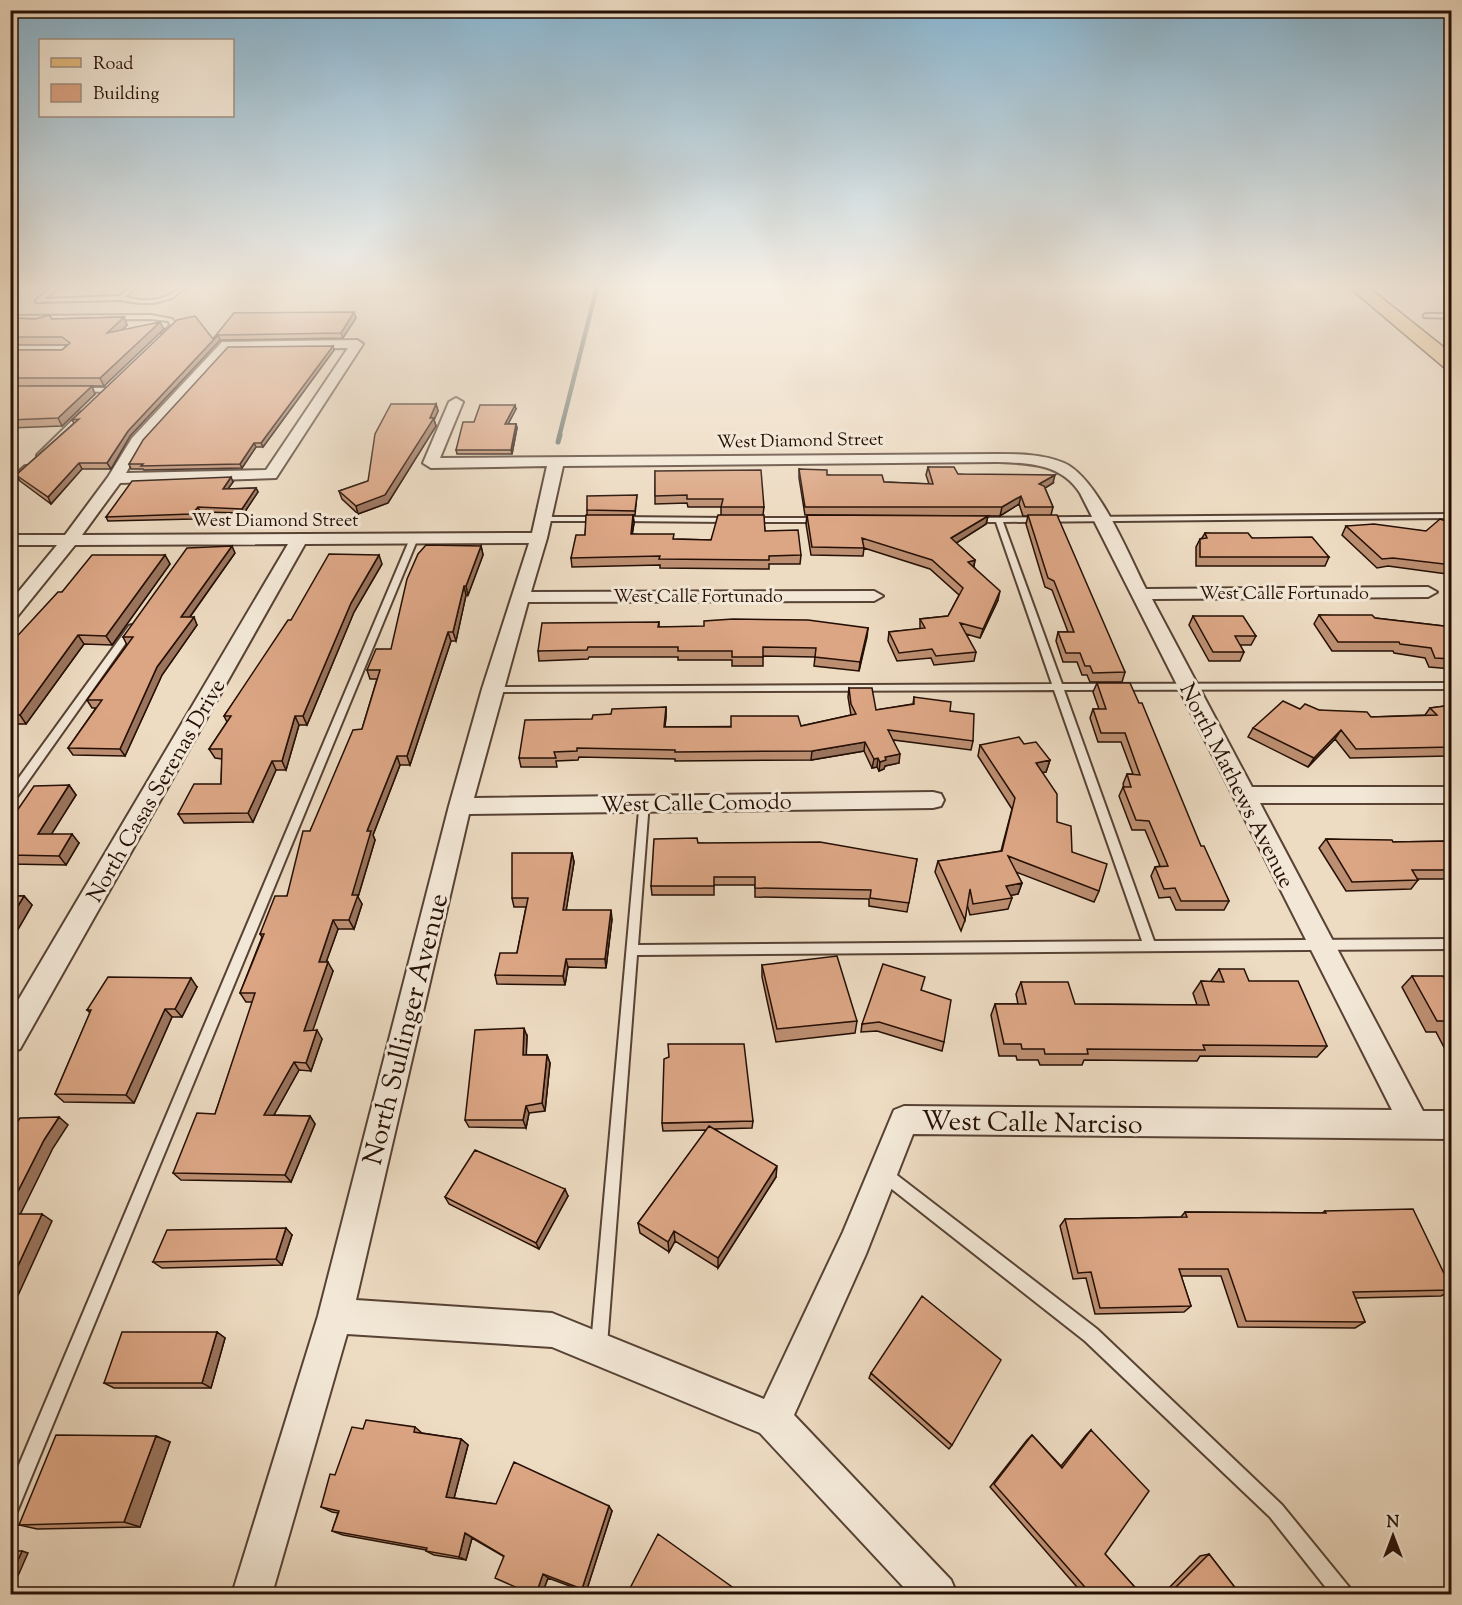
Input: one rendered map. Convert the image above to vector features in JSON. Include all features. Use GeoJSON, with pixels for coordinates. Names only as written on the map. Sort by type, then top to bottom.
{"type":"FeatureCollection","features":[{"type":"Feature","properties":{"kind":"street"},"geometry":{"type":"LineString","coordinates":[[10,614],[70,540],[115,478],[137,441],[210,362]]}},
{"type":"Feature","properties":{"kind":"street"},"geometry":{"type":"LineString","coordinates":[[115,478],[271,475],[345,362]]}},
{"type":"Feature","properties":{"kind":"street","name":"West Diamond Street"},"geometry":{"type":"LineString","coordinates":[[456,402],[432,463],[996,458],[1044,462]]}},
{"type":"Feature","properties":{"kind":"street","name":"North Sullinger Avenue"},"geometry":{"type":"LineString","coordinates":[[252,1594],[335,1316],[460,806],[492,689],[542,529],[556,462]]}},
{"type":"Feature","properties":{"kind":"street","name":"North Mathews Avenue"},"geometry":{"type":"LineString","coordinates":[[1044,462],[1066,470],[1079,480],[1415,1125]]}},
{"type":"Feature","properties":{"kind":"street","name":"West Diamond Street"},"geometry":{"type":"LineString","coordinates":[[10,540],[191,544],[299,539],[414,538],[542,529]]}},
{"type":"Feature","properties":{"kind":"street","name":"North Casas Serenas Drive"},"geometry":{"type":"LineString","coordinates":[[10,1040],[299,539]]}},
{"type":"Feature","properties":{"kind":"street","name":"West Calle Fortunado"},"geometry":{"type":"LineString","coordinates":[[1140,594],[1428,592]]}},
{"type":"Feature","properties":{"kind":"street","name":"West Calle Fortunado"},"geometry":{"type":"LineString","coordinates":[[521,597],[874,596]]}},
{"type":"Feature","properties":{"kind":"street"},"geometry":{"type":"LineString","coordinates":[[1242,795],[1452,795]]}},
{"type":"Feature","properties":{"kind":"street","name":"West Calle Comodo"},"geometry":{"type":"LineString","coordinates":[[460,806],[644,801],[933,800]]}},
{"type":"Feature","properties":{"kind":"street","name":"West Calle Narciso"},"geometry":{"type":"LineString","coordinates":[[773,1420],[855,1243],[904,1120],[1452,1125]]}},
{"type":"Feature","properties":{"kind":"street"},"geometry":{"type":"LineString","coordinates":[[335,1316],[552,1330],[773,1420],[937,1594]]}},
{"type":"Feature","properties":{"kind":"lane"},"geometry":{"type":"LineString","coordinates":[[98,398],[115,382]]}},
{"type":"Feature","properties":{"kind":"lane"},"geometry":{"type":"LineString","coordinates":[[70,390],[106,390]]}},
{"type":"Feature","properties":{"kind":"lane"},"geometry":{"type":"LineString","coordinates":[[12,481],[90,406]]}},
{"type":"Feature","properties":{"kind":"lane"},"geometry":{"type":"LineString","coordinates":[[963,520],[1452,516]]}},
{"type":"Feature","properties":{"kind":"lane"},"geometry":{"type":"LineString","coordinates":[[542,529],[735,520]]}},
{"type":"Feature","properties":{"kind":"lane"},"geometry":{"type":"LineString","coordinates":[[747,520],[831,520]]}},
{"type":"Feature","properties":{"kind":"lane"},"geometry":{"type":"LineString","coordinates":[[999,520],[1149,946]]}},
{"type":"Feature","properties":{"kind":"lane"},"geometry":{"type":"LineString","coordinates":[[10,1508],[414,538]]}},
{"type":"Feature","properties":{"kind":"lane"},"geometry":{"type":"LineString","coordinates":[[10,798],[140,616]]}},
{"type":"Feature","properties":{"kind":"lane"},"geometry":{"type":"LineString","coordinates":[[492,689],[1452,686]]}},
{"type":"Feature","properties":{"kind":"lane"},"geometry":{"type":"LineString","coordinates":[[598,1348],[644,801]]}},
{"type":"Feature","properties":{"kind":"lane"},"geometry":{"type":"LineString","coordinates":[[632,950],[1452,944]]}},
{"type":"Feature","properties":{"kind":"lane"},"geometry":{"type":"LineString","coordinates":[[883,1173],[1091,1335],[1276,1511],[1342,1594]]}},
{"type":"Feature","properties":{"kind":"building"},"geometry":{"type":"Polygon","coordinates":[[[10,362],[117,362],[100,378],[10,378],[10,362]]]}},
{"type":"Feature","properties":{"kind":"building"},"geometry":{"type":"Polygon","coordinates":[[[133,362],[193,362],[128,431],[107,463],[79,463],[48,497],[16,475],[79,419],[72,420],[133,362]]]}},
{"type":"Feature","properties":{"kind":"building"},"geometry":{"type":"Polygon","coordinates":[[[214,362],[321,362],[261,443],[254,443],[240,464],[141,466],[143,464],[129,464],[143,440],[214,362]]]}},
{"type":"Feature","properties":{"kind":"building"},"geometry":{"type":"Polygon","coordinates":[[[10,386],[92,386],[58,418],[10,420],[10,386]]]}},
{"type":"Feature","properties":{"kind":"building"},"geometry":{"type":"Polygon","coordinates":[[[391,404],[436,404],[430,418],[434,418],[385,495],[356,506],[339,491],[368,481],[375,434],[391,404]]]}},
{"type":"Feature","properties":{"kind":"building"},"geometry":{"type":"Polygon","coordinates":[[[480,405],[515,405],[505,424],[516,424],[511,450],[456,450],[463,422],[474,422],[480,405]]]}},
{"type":"Feature","properties":{"kind":"building"},"geometry":{"type":"Polygon","coordinates":[[[928,467],[954,467],[958,474],[1055,475],[1039,484],[1044,486],[1053,507],[1025,507],[1021,496],[1002,507],[805,507],[799,469],[827,470],[827,475],[882,475],[884,482],[933,484],[928,467]]]}},
{"type":"Feature","properties":{"kind":"building"},"geometry":{"type":"Polygon","coordinates":[[[761,470],[764,507],[721,507],[723,499],[687,499],[687,495],[655,496],[655,471],[761,470]]]}},
{"type":"Feature","properties":{"kind":"building"},"geometry":{"type":"Polygon","coordinates":[[[231,477],[223,489],[256,488],[242,509],[198,507],[192,514],[106,517],[132,481],[231,477]]]}},
{"type":"Feature","properties":{"kind":"building"},"geometry":{"type":"Polygon","coordinates":[[[637,495],[635,511],[587,510],[587,496],[637,495]]]}},
{"type":"Feature","properties":{"kind":"building"},"geometry":{"type":"Polygon","coordinates":[[[586,515],[633,515],[631,534],[674,534],[673,539],[711,540],[718,515],[764,515],[765,531],[798,530],[801,555],[769,556],[769,560],[659,559],[660,556],[571,558],[576,535],[585,535],[586,515]]]}},
{"type":"Feature","properties":{"kind":"building"},"geometry":{"type":"Polygon","coordinates":[[[807,515],[988,516],[951,538],[975,560],[968,562],[1000,591],[983,629],[960,623],[976,652],[936,656],[932,649],[899,653],[889,632],[925,628],[920,619],[948,616],[963,588],[932,560],[862,538],[864,548],[812,547],[807,515]]]}},
{"type":"Feature","properties":{"kind":"building"},"geometry":{"type":"Polygon","coordinates":[[[1028,515],[1057,515],[1125,672],[1093,673],[1090,666],[1085,666],[1080,653],[1066,653],[1058,632],[1074,632],[1054,581],[1048,578],[1028,515]]]}},
{"type":"Feature","properties":{"kind":"building"},"geometry":{"type":"Polygon","coordinates":[[[1440,519],[1452,523],[1452,565],[1393,558],[1382,559],[1346,526],[1374,524],[1426,531],[1440,519]]]}},
{"type":"Feature","properties":{"kind":"building"},"geometry":{"type":"Polygon","coordinates":[[[1205,533],[1248,533],[1252,538],[1312,537],[1329,557],[1200,557],[1200,539],[1207,538],[1205,533]]]}},
{"type":"Feature","properties":{"kind":"building"},"geometry":{"type":"Polygon","coordinates":[[[426,545],[481,546],[466,586],[464,586],[453,632],[448,632],[407,756],[397,756],[367,831],[371,831],[352,895],[358,895],[349,920],[333,920],[319,962],[328,962],[304,1031],[317,1030],[306,1063],[294,1062],[264,1115],[310,1116],[285,1175],[173,1173],[197,1113],[215,1114],[255,993],[240,993],[264,934],[260,934],[275,896],[287,896],[303,831],[310,831],[353,730],[362,729],[380,670],[367,670],[376,649],[391,649],[407,579],[418,554],[426,545]]]}},
{"type":"Feature","properties":{"kind":"building"},"geometry":{"type":"Polygon","coordinates":[[[232,546],[181,617],[194,617],[157,667],[120,749],[68,748],[102,700],[87,700],[133,637],[123,637],[187,548],[232,546]]]}},
{"type":"Feature","properties":{"kind":"building"},"geometry":{"type":"Polygon","coordinates":[[[329,554],[379,555],[351,603],[303,716],[295,716],[282,761],[272,761],[248,813],[178,814],[194,784],[221,784],[222,749],[209,749],[231,716],[224,716],[288,620],[291,620],[329,554]]]}},
{"type":"Feature","properties":{"kind":"building"},"geometry":{"type":"Polygon","coordinates":[[[92,555],[165,555],[106,636],[78,635],[20,715],[10,715],[10,644],[58,592],[62,592],[92,555]]]}},
{"type":"Feature","properties":{"kind":"building"},"geometry":{"type":"Polygon","coordinates":[[[1319,615],[1372,615],[1375,618],[1452,627],[1452,659],[1435,658],[1431,648],[1399,642],[1338,642],[1319,615]]]}},
{"type":"Feature","properties":{"kind":"building"},"geometry":{"type":"Polygon","coordinates":[[[1193,616],[1243,616],[1256,636],[1235,636],[1244,652],[1213,652],[1193,616]]]}},
{"type":"Feature","properties":{"kind":"building"},"geometry":{"type":"Polygon","coordinates":[[[808,620],[868,628],[860,662],[815,657],[816,648],[763,647],[763,657],[732,657],[732,651],[678,651],[678,647],[588,647],[587,650],[538,651],[542,623],[659,622],[658,627],[704,626],[704,621],[808,620]]]}},
{"type":"Feature","properties":{"kind":"building"},"geometry":{"type":"Polygon","coordinates":[[[1097,683],[1130,683],[1139,703],[1142,703],[1201,846],[1204,846],[1229,901],[1181,901],[1175,888],[1164,889],[1155,867],[1168,866],[1149,821],[1136,820],[1123,787],[1131,787],[1127,774],[1140,775],[1125,733],[1101,733],[1093,709],[1106,709],[1097,683]]]}},
{"type":"Feature","properties":{"kind":"building"},"geometry":{"type":"Polygon","coordinates":[[[849,688],[872,688],[876,710],[914,704],[914,697],[951,702],[950,711],[974,714],[973,741],[888,730],[900,754],[885,757],[886,760],[880,762],[878,758],[874,759],[865,742],[812,751],[675,752],[675,750],[577,748],[577,751],[554,752],[556,758],[519,758],[525,720],[592,719],[593,715],[611,714],[612,709],[666,707],[664,727],[731,727],[731,716],[798,716],[801,726],[856,714],[851,704],[849,688]]]}},
{"type":"Feature","properties":{"kind":"building"},"geometry":{"type":"Polygon","coordinates":[[[1283,701],[1300,709],[1305,704],[1319,710],[1367,712],[1371,717],[1437,715],[1430,708],[1452,705],[1452,747],[1356,749],[1341,730],[1314,758],[1253,728],[1283,701]]]}},
{"type":"Feature","properties":{"kind":"building"},"geometry":{"type":"Polygon","coordinates":[[[1019,737],[1024,744],[1036,742],[1050,760],[1036,763],[1057,794],[1057,822],[1071,826],[1072,852],[1107,864],[1099,891],[1008,856],[1022,883],[1006,886],[1012,898],[973,904],[970,889],[965,920],[938,861],[1002,851],[1015,798],[980,745],[1019,737]]]}},
{"type":"Feature","properties":{"kind":"building"},"geometry":{"type":"Polygon","coordinates":[[[69,785],[38,834],[72,834],[59,856],[10,855],[10,821],[34,786],[69,785]]]}},
{"type":"Feature","properties":{"kind":"building"},"geometry":{"type":"Polygon","coordinates":[[[697,838],[698,843],[820,842],[917,859],[909,903],[870,898],[871,890],[755,888],[755,877],[714,877],[714,886],[651,886],[654,839],[697,838]]]}},
{"type":"Feature","properties":{"kind":"building"},"geometry":{"type":"Polygon","coordinates":[[[1326,839],[1392,840],[1393,842],[1452,841],[1452,870],[1412,870],[1418,880],[1352,882],[1326,839]]]}},
{"type":"Feature","properties":{"kind":"building"},"geometry":{"type":"Polygon","coordinates":[[[512,853],[572,853],[563,910],[611,910],[605,959],[566,959],[563,976],[495,975],[500,953],[517,953],[528,898],[512,898],[512,853]]]}},
{"type":"Feature","properties":{"kind":"building"},"geometry":{"type":"Polygon","coordinates":[[[10,896],[24,896],[10,919],[10,896]]]}},
{"type":"Feature","properties":{"kind":"building"},"geometry":{"type":"Polygon","coordinates":[[[837,956],[857,1021],[777,1029],[762,965],[837,956]]]}},
{"type":"Feature","properties":{"kind":"building"},"geometry":{"type":"Polygon","coordinates":[[[883,964],[925,977],[921,990],[951,1000],[944,1042],[879,1022],[862,1024],[883,964]]]}},
{"type":"Feature","properties":{"kind":"building"},"geometry":{"type":"Polygon","coordinates":[[[1219,969],[1244,969],[1249,981],[1298,981],[1327,1046],[1203,1045],[1205,1050],[1087,1049],[1088,1054],[1045,1054],[1044,1049],[1022,1049],[1021,1044],[1004,1044],[995,1004],[1026,1004],[1021,982],[1068,982],[1075,1004],[1209,1005],[1201,981],[1224,982],[1219,969]]]}},
{"type":"Feature","properties":{"kind":"building"},"geometry":{"type":"Polygon","coordinates":[[[1412,976],[1443,976],[1448,984],[1452,984],[1452,1029],[1447,1021],[1437,1021],[1412,976]]]}},
{"type":"Feature","properties":{"kind":"building"},"geometry":{"type":"Polygon","coordinates":[[[108,977],[191,978],[175,1009],[165,1009],[126,1095],[55,1094],[91,1010],[87,1010],[108,977]]]}},
{"type":"Feature","properties":{"kind":"building"},"geometry":{"type":"Polygon","coordinates":[[[524,1028],[523,1055],[547,1055],[542,1103],[526,1106],[523,1120],[465,1120],[475,1030],[524,1028]]]}},
{"type":"Feature","properties":{"kind":"building"},"geometry":{"type":"Polygon","coordinates":[[[668,1044],[744,1044],[753,1121],[662,1123],[664,1059],[669,1057],[668,1044]]]}},
{"type":"Feature","properties":{"kind":"building"},"geometry":{"type":"Polygon","coordinates":[[[59,1117],[44,1140],[10,1207],[10,1133],[20,1118],[59,1117]]]}},
{"type":"Feature","properties":{"kind":"building"},"geometry":{"type":"Polygon","coordinates":[[[709,1126],[777,1166],[718,1258],[674,1231],[668,1242],[638,1223],[709,1126]]]}},
{"type":"Feature","properties":{"kind":"building"},"geometry":{"type":"Polygon","coordinates":[[[475,1150],[565,1189],[536,1243],[445,1197],[475,1150]]]}},
{"type":"Feature","properties":{"kind":"building"},"geometry":{"type":"Polygon","coordinates":[[[1413,1209],[1452,1290],[1353,1292],[1365,1322],[1246,1321],[1228,1269],[1179,1269],[1191,1306],[1100,1308],[1091,1272],[1078,1273],[1065,1219],[1187,1217],[1185,1212],[1326,1213],[1325,1211],[1413,1209]]]}},
{"type":"Feature","properties":{"kind":"building"},"geometry":{"type":"Polygon","coordinates":[[[10,1214],[42,1214],[10,1283],[10,1214]]]}},
{"type":"Feature","properties":{"kind":"building"},"geometry":{"type":"Polygon","coordinates":[[[286,1228],[276,1259],[153,1262],[167,1230],[286,1228]]]}},
{"type":"Feature","properties":{"kind":"building"},"geometry":{"type":"Polygon","coordinates":[[[922,1296],[1001,1360],[952,1445],[871,1373],[922,1296]]]}},
{"type":"Feature","properties":{"kind":"building"},"geometry":{"type":"Polygon","coordinates":[[[122,1332],[217,1332],[202,1383],[104,1383],[122,1332]]]}},
{"type":"Feature","properties":{"kind":"building"},"geometry":{"type":"Polygon","coordinates":[[[366,1420],[415,1427],[414,1432],[461,1439],[446,1497],[496,1504],[514,1462],[609,1506],[582,1589],[543,1574],[536,1594],[531,1594],[495,1578],[504,1556],[465,1533],[459,1557],[426,1551],[427,1548],[332,1531],[339,1511],[321,1507],[330,1474],[335,1475],[352,1427],[363,1429],[366,1420]]]}},
{"type":"Feature","properties":{"kind":"building"},"geometry":{"type":"Polygon","coordinates":[[[1091,1430],[1149,1491],[1105,1554],[1141,1594],[1091,1594],[994,1484],[1032,1435],[1062,1468],[1091,1430]]]}},
{"type":"Feature","properties":{"kind":"building"},"geometry":{"type":"Polygon","coordinates":[[[56,1435],[156,1436],[124,1522],[19,1525],[56,1435]]]}},
{"type":"Feature","properties":{"kind":"building"},"geometry":{"type":"Polygon","coordinates":[[[658,1534],[742,1594],[627,1594],[658,1534]]]}},
{"type":"Feature","properties":{"kind":"building"},"geometry":{"type":"Polygon","coordinates":[[[10,1551],[22,1551],[10,1578],[10,1551]]]}},
{"type":"Feature","properties":{"kind":"building"},"geometry":{"type":"Polygon","coordinates":[[[1209,1554],[1240,1594],[1169,1594],[1209,1554]]]}},
{"type":"Feature","properties":{"kind":"waterway"},"geometry":{"type":"LineString","coordinates":[[559,437],[578,362]]}},
{"type":"Feature","properties":{"kind":"waterway"},"geometry":{"type":"LineString","coordinates":[[558,442],[560,435]]}}]}
